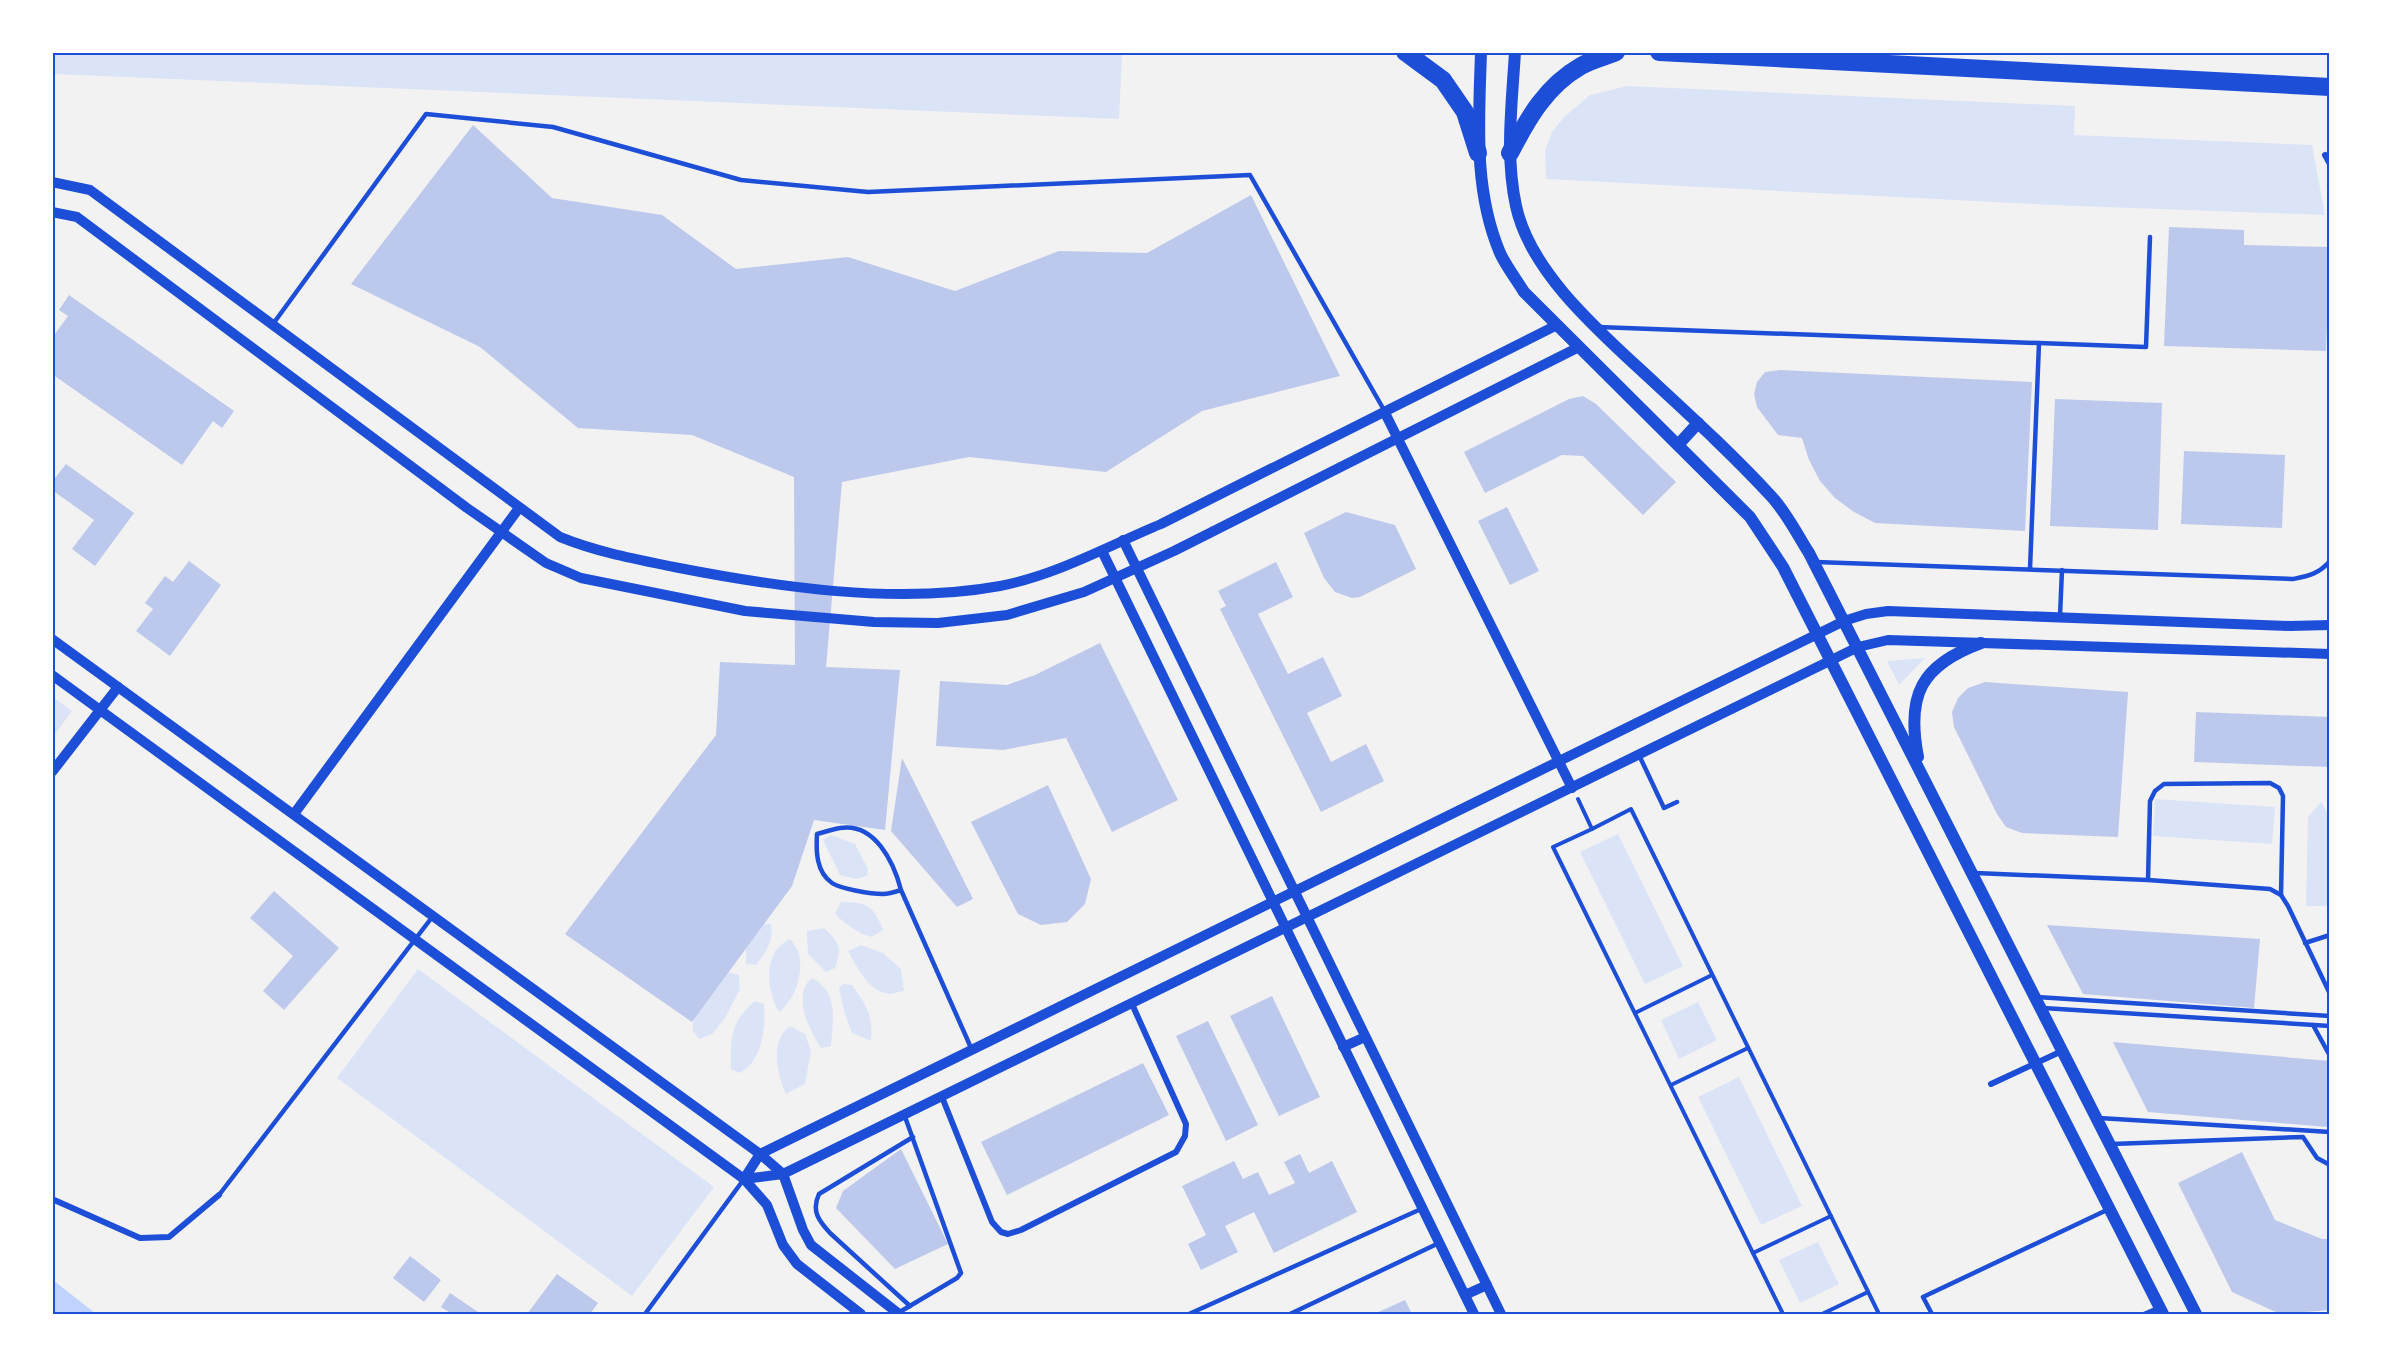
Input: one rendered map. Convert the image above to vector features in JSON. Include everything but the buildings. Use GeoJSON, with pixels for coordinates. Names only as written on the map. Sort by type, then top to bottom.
{"type":"FeatureCollection","features":[{"type":"Feature","properties":{"kind":"highway"},"geometry":{"type":"LineString","coordinates":[[1405,52],[1443,80],[1465,112],[1478,153]]}},
{"type":"Feature","properties":{"kind":"highway"},"geometry":{"type":"LineString","coordinates":[[1510,153],[1528,118],[1550,87],[1582,65],[1616,52]]}},
{"type":"Feature","properties":{"kind":"highway"},"geometry":{"type":"LineString","coordinates":[[1659,52],[2330,87]]}},
{"type":"Feature","properties":{"kind":"highway"},"geometry":{"type":"LineString","coordinates":[[2304,85],[2330,99]]}},
{"type":"Feature","properties":{"kind":"main road"},"geometry":{"type":"LineString","coordinates":[[1481,52],[1478,153],[1487,213],[1500,254],[1524,292],[1750,517],[1783,567],[2161,1311]]}},
{"type":"Feature","properties":{"kind":"main road"},"geometry":{"type":"LineString","coordinates":[[1515,52],[1510,153],[1516,207],[1528,242],[1548,274],[1596,327],[1774,498],[1814,562],[2196,1314]]}},
{"type":"Feature","properties":{"kind":"main road"},"geometry":{"type":"LineString","coordinates":[[1678,445],[1698,423]]}},
{"type":"Feature","properties":{"kind":"main road"},"geometry":{"type":"LineString","coordinates":[[1920,771],[1913,715],[1917,696],[1926,679],[1940,663],[1958,651],[1981,643]]}},
{"type":"Feature","properties":{"kind":"street"},"geometry":{"type":"LineString","coordinates":[[2325,154],[2330,164]]}},
{"type":"Feature","properties":{"kind":"street"},"geometry":{"type":"LineString","coordinates":[[52,182],[90,190],[560,537],[590,550],[750,582],[876,593],[936,593],[1001,585],[1074,564],[1161,524],[1557,325]]}},
{"type":"Feature","properties":{"kind":"street"},"geometry":{"type":"LineString","coordinates":[[52,212],[77,217],[546,563],[581,578],[745,611],[874,622],[938,623],[1007,615],[1084,592],[1174,551],[1579,347]]}},
{"type":"Feature","properties":{"kind":"street"},"geometry":{"type":"LineString","coordinates":[[1385,413],[1572,788]]}},
{"type":"Feature","properties":{"kind":"street"},"geometry":{"type":"LineString","coordinates":[[294,814],[519,508]]}},
{"type":"Feature","properties":{"kind":"street"},"geometry":{"type":"LineString","coordinates":[[1123,540],[1501,1314]]}},
{"type":"Feature","properties":{"kind":"street"},"geometry":{"type":"LineString","coordinates":[[1102,551],[1474,1314]]}},
{"type":"Feature","properties":{"kind":"street"},"geometry":{"type":"LineString","coordinates":[[744,1179],[760,1154],[1844,621],[1866,614],[1888,611],[2279,626],[2330,625]]}},
{"type":"Feature","properties":{"kind":"street"},"geometry":{"type":"LineString","coordinates":[[52,639],[760,1154],[783,1174],[803,1230],[811,1245],[898,1314]]}},
{"type":"Feature","properties":{"kind":"street"},"geometry":{"type":"LineString","coordinates":[[744,1179],[783,1174],[1858,647],[1888,640],[2330,654]]}},
{"type":"Feature","properties":{"kind":"street"},"geometry":{"type":"LineString","coordinates":[[52,675],[744,1179],[767,1205],[783,1245],[797,1264],[861,1314]]}},
{"type":"Feature","properties":{"kind":"street"},"geometry":{"type":"LineString","coordinates":[[52,772],[118,687]]}},
{"type":"Feature","properties":{"kind":"street"},"geometry":{"type":"LineString","coordinates":[[942,1097],[992,1222],[1000,1232],[1008,1234],[1021,1230],[1176,1152],[1180,1146],[1186,1124],[1132,1004]]}},
{"type":"Feature","properties":{"kind":"street"},"geometry":{"type":"LineString","coordinates":[[1343,1047],[1365,1036]]}},
{"type":"Feature","properties":{"kind":"street"},"geometry":{"type":"LineString","coordinates":[[1991,1084],[2062,1051]]}},
{"type":"Feature","properties":{"kind":"street"},"geometry":{"type":"LineString","coordinates":[[52,1198],[140,1238],[169,1237],[219,1195]]}},
{"type":"Feature","properties":{"kind":"street"},"geometry":{"type":"LineString","coordinates":[[1465,1295],[1487,1285]]}},
{"type":"Feature","properties":{"kind":"lane"},"geometry":{"type":"LineString","coordinates":[[272,325],[426,114],[553,127],[741,180],[868,192],[1250,175],[1385,413]]}},
{"type":"Feature","properties":{"kind":"lane"},"geometry":{"type":"LineString","coordinates":[[1596,327],[2146,347],[2150,237]]}},
{"type":"Feature","properties":{"kind":"lane"},"geometry":{"type":"LineString","coordinates":[[2030,569],[2039,343]]}},
{"type":"Feature","properties":{"kind":"lane"},"geometry":{"type":"LineString","coordinates":[[1814,562],[2293,579],[2310,576],[2324,569],[2330,561]]}},
{"type":"Feature","properties":{"kind":"lane"},"geometry":{"type":"LineString","coordinates":[[2060,617],[2062,570]]}},
{"type":"Feature","properties":{"kind":"lane"},"geometry":{"type":"LineString","coordinates":[[1639,755],[1664,808],[1677,802]]}},
{"type":"Feature","properties":{"kind":"lane"},"geometry":{"type":"LineString","coordinates":[[2148,880],[2150,801],[2164,784],[2270,783],[2279,788],[2283,796],[2281,895],[2330,994]]}},
{"type":"Feature","properties":{"kind":"lane"},"geometry":{"type":"LineString","coordinates":[[901,890],[883,894],[860,891],[832,883],[822,870],[816,852],[817,834],[842,827],[866,832],[886,851],[972,1050]]}},
{"type":"Feature","properties":{"kind":"lane"},"geometry":{"type":"LineString","coordinates":[[1972,873],[2148,880],[2270,889],[2281,895]]}},
{"type":"Feature","properties":{"kind":"lane"},"geometry":{"type":"LineString","coordinates":[[219,1195],[433,916]]}},
{"type":"Feature","properties":{"kind":"lane"},"geometry":{"type":"LineString","coordinates":[[2305,943],[2330,935]]}},
{"type":"Feature","properties":{"kind":"lane"},"geometry":{"type":"LineString","coordinates":[[2037,1002],[2330,1016]]}},
{"type":"Feature","properties":{"kind":"lane"},"geometry":{"type":"LineString","coordinates":[[2037,1002],[2330,1026]]}},
{"type":"Feature","properties":{"kind":"lane"},"geometry":{"type":"LineString","coordinates":[[2313,1024],[2330,1056]]}},
{"type":"Feature","properties":{"kind":"lane"},"geometry":{"type":"LineString","coordinates":[[898,1314],[957,1278],[961,1273],[904,1114]]}},
{"type":"Feature","properties":{"kind":"lane"},"geometry":{"type":"LineString","coordinates":[[2097,1118],[2330,1132]]}},
{"type":"Feature","properties":{"kind":"lane"},"geometry":{"type":"LineString","coordinates":[[910,1306],[830,1233],[820,1222],[815,1209],[819,1194],[913,1137]]}},
{"type":"Feature","properties":{"kind":"lane"},"geometry":{"type":"LineString","coordinates":[[2110,1144],[2303,1137],[2317,1158],[2330,1165]]}},
{"type":"Feature","properties":{"kind":"lane"},"geometry":{"type":"LineString","coordinates":[[645,1314],[744,1179]]}},
{"type":"Feature","properties":{"kind":"lane"},"geometry":{"type":"LineString","coordinates":[[1189,1314],[1423,1209]]}},
{"type":"Feature","properties":{"kind":"lane"},"geometry":{"type":"LineString","coordinates":[[1932,1314],[1923,1297],[2109,1209]]}},
{"type":"Feature","properties":{"kind":"lane"},"geometry":{"type":"LineString","coordinates":[[1290,1314],[1440,1243]]}},
{"type":"Feature","properties":{"kind":"lane"},"geometry":{"type":"LineString","coordinates":[[2144,1314],[2161,1311]]}},
{"type":"Feature","properties":{"kind":"path"},"geometry":{"type":"LineString","coordinates":[[1572,788],[1592,829]]}},
{"type":"Feature","properties":{"kind":"path"},"geometry":{"type":"LineString","coordinates":[[1783,1314],[1553,847],[1631,809],[1879,1314]]}},
{"type":"Feature","properties":{"kind":"path"},"geometry":{"type":"LineString","coordinates":[[1635,1013],[1712,975]]}},
{"type":"Feature","properties":{"kind":"path"},"geometry":{"type":"LineString","coordinates":[[1670,1085],[1748,1048]]}},
{"type":"Feature","properties":{"kind":"path"},"geometry":{"type":"LineString","coordinates":[[1753,1253],[1831,1216]]}},
{"type":"Feature","properties":{"kind":"path"},"geometry":{"type":"LineString","coordinates":[[1822,1314],[1868,1292]]}},
{"type":"Feature","properties":{"kind":"shaded area"},"geometry":{"type":"Polygon","coordinates":[[[53,52],[1122,53],[1119,119],[53,74],[53,52]]]}},
{"type":"Feature","properties":{"kind":"shaded area"},"geometry":{"type":"Polygon","coordinates":[[[1627,86],[2075,106],[2074,135],[2312,145],[2325,215],[2051,205],[1546,179],[1545,150],[1552,132],[1564,117],[1590,95],[1627,86]]]}},
{"type":"Feature","properties":{"kind":"shaded area"},"geometry":{"type":"Polygon","coordinates":[[[1925,658],[1899,685],[1887,661],[1925,658]]]}},
{"type":"Feature","properties":{"kind":"shaded area"},"geometry":{"type":"Polygon","coordinates":[[[53,697],[72,711],[53,737],[53,697]]]}},
{"type":"Feature","properties":{"kind":"shaded area"},"geometry":{"type":"Polygon","coordinates":[[[2155,799],[2275,807],[2272,844],[2153,836],[2155,799]]]}},
{"type":"Feature","properties":{"kind":"shaded area"},"geometry":{"type":"Polygon","coordinates":[[[2321,802],[2329,816],[2329,906],[2306,906],[2308,817],[2321,802]]]}},
{"type":"Feature","properties":{"kind":"shaded area"},"geometry":{"type":"Polygon","coordinates":[[[1618,834],[1683,966],[1645,984],[1580,852],[1618,834]]]}},
{"type":"Feature","properties":{"kind":"shaded area"},"geometry":{"type":"Polygon","coordinates":[[[831,835],[855,844],[868,869],[867,876],[856,879],[840,875],[823,840],[831,835]]]}},
{"type":"Feature","properties":{"kind":"shaded area"},"geometry":{"type":"Polygon","coordinates":[[[841,902],[863,904],[868,907],[876,915],[883,930],[872,937],[852,928],[835,914],[841,902]]]}},
{"type":"Feature","properties":{"kind":"shaded area"},"geometry":{"type":"Polygon","coordinates":[[[771,924],[771,936],[766,951],[756,965],[746,964],[746,941],[757,925],[771,924]]]}},
{"type":"Feature","properties":{"kind":"shaded area"},"geometry":{"type":"Polygon","coordinates":[[[824,928],[836,942],[839,950],[835,968],[826,972],[808,954],[807,931],[824,928]]]}},
{"type":"Feature","properties":{"kind":"shaded area"},"geometry":{"type":"Polygon","coordinates":[[[790,939],[800,959],[799,976],[794,993],[779,1012],[771,993],[769,972],[775,953],[790,939]]]}},
{"type":"Feature","properties":{"kind":"shaded area"},"geometry":{"type":"Polygon","coordinates":[[[861,945],[883,953],[901,969],[904,991],[890,994],[875,989],[869,984],[848,951],[861,945]]]}},
{"type":"Feature","properties":{"kind":"shaded area"},"geometry":{"type":"Polygon","coordinates":[[[418,969],[714,1187],[632,1296],[337,1078],[418,969]]]}},
{"type":"Feature","properties":{"kind":"shaded area"},"geometry":{"type":"Polygon","coordinates":[[[728,972],[739,975],[740,989],[725,1018],[712,1034],[699,1039],[692,1030],[696,1010],[728,972]]]}},
{"type":"Feature","properties":{"kind":"shaded area"},"geometry":{"type":"Polygon","coordinates":[[[812,978],[827,991],[830,999],[833,1017],[831,1046],[821,1048],[804,1012],[803,993],[812,978]]]}},
{"type":"Feature","properties":{"kind":"shaded area"},"geometry":{"type":"Polygon","coordinates":[[[843,984],[852,985],[865,1005],[870,1018],[871,1041],[852,1033],[839,988],[843,984]]]}},
{"type":"Feature","properties":{"kind":"shaded area"},"geometry":{"type":"Polygon","coordinates":[[[755,1001],[764,1004],[761,1043],[753,1061],[739,1073],[731,1069],[734,1031],[741,1016],[755,1001]]]}},
{"type":"Feature","properties":{"kind":"shaded area"},"geometry":{"type":"Polygon","coordinates":[[[1698,1002],[1717,1040],[1679,1059],[1661,1020],[1698,1002]]]}},
{"type":"Feature","properties":{"kind":"shaded area"},"geometry":{"type":"Polygon","coordinates":[[[790,1026],[805,1034],[811,1051],[805,1084],[786,1094],[778,1068],[777,1049],[783,1032],[790,1026]]]}},
{"type":"Feature","properties":{"kind":"shaded area"},"geometry":{"type":"Polygon","coordinates":[[[1739,1077],[1802,1206],[1761,1225],[1698,1097],[1739,1077]]]}},
{"type":"Feature","properties":{"kind":"shaded area"},"geometry":{"type":"Polygon","coordinates":[[[1818,1242],[1839,1284],[1800,1303],[1779,1260],[1818,1242]]]}},
{"type":"Feature","properties":{"kind":"water"},"geometry":{"type":"Polygon","coordinates":[[[53,1280],[96,1314],[53,1314],[53,1280]]]}}]}
